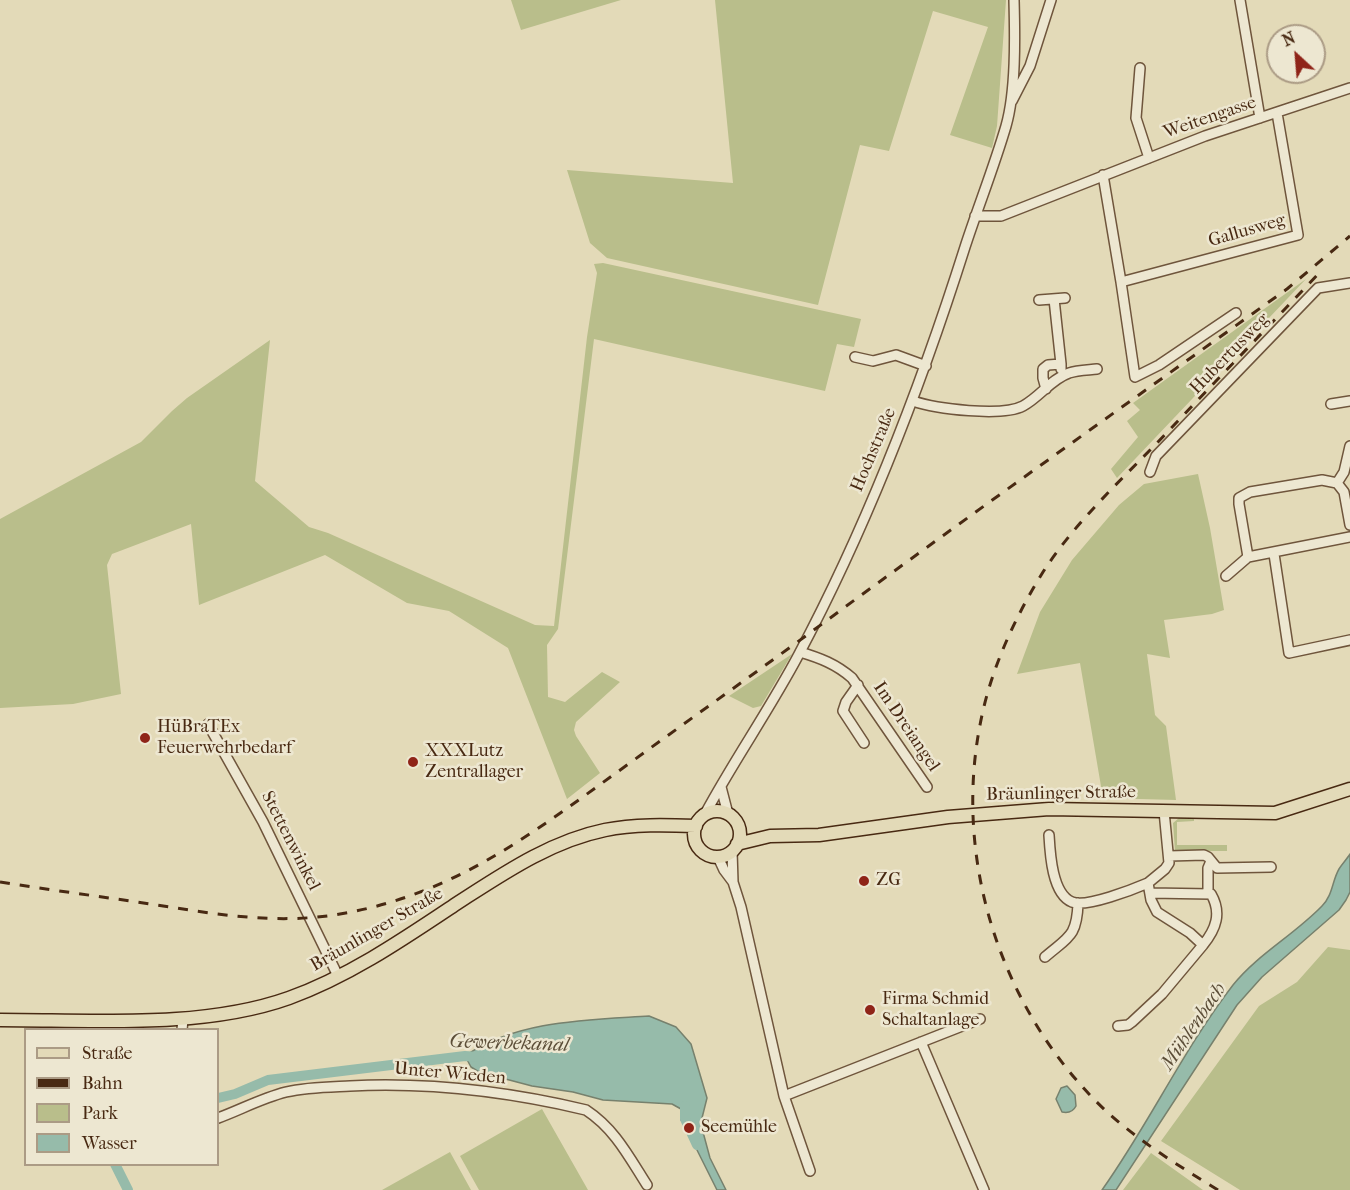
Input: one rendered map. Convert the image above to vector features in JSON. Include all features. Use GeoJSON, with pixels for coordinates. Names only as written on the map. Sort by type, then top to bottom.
{"type":"FeatureCollection","features":[{"type":"Feature","properties":{"kind":"main road","name":"Bräunlinger Straße"},"geometry":{"type":"LineString","coordinates":[[739,827],[770,836],[819,836],[948,817],[1048,809],[1275,813],[1350,789]]}},
{"type":"Feature","properties":{"kind":"main road"},"geometry":{"type":"LineString","coordinates":[[650,827],[681,834],[695,840],[704,852],[718,856],[734,848],[740,836],[739,827],[728,813],[716,811],[705,814],[696,826],[695,840]]}},
{"type":"Feature","properties":{"kind":"main road"},"geometry":{"type":"LineString","coordinates":[[650,827],[696,826]]}},
{"type":"Feature","properties":{"kind":"main road","name":"Bräunlinger Straße"},"geometry":{"type":"LineString","coordinates":[[0,1020],[183,1024],[265,1005],[307,991],[338,976],[402,939],[504,873],[544,851],[604,830],[650,827]]}},
{"type":"Feature","properties":{"kind":"main road","name":"Bräunlinger Straße"},"geometry":{"type":"LineString","coordinates":[[734,848],[770,836]]}},
{"type":"Feature","properties":{"kind":"street","name":"Hochstraße"},"geometry":{"type":"LineString","coordinates":[[705,814],[800,652],[844,563],[913,401],[1006,126],[1010,106],[1015,43],[1014,0]]}},
{"type":"Feature","properties":{"kind":"street","name":"Hochstraße"},"geometry":{"type":"LineString","coordinates":[[1010,106],[1030,66],[1051,0]]}},
{"type":"Feature","properties":{"kind":"street"},"geometry":{"type":"LineString","coordinates":[[1240,0],[1260,118]]}},
{"type":"Feature","properties":{"kind":"street","name":"Weitengasse"},"geometry":{"type":"LineString","coordinates":[[1140,68],[1136,118],[1149,158]]}},
{"type":"Feature","properties":{"kind":"street","name":"Weitengasse"},"geometry":{"type":"LineString","coordinates":[[975,216],[1001,216],[1205,136],[1350,88]]}},
{"type":"Feature","properties":{"kind":"street","name":"Gallusweg"},"geometry":{"type":"LineString","coordinates":[[1121,282],[1298,235],[1277,113]]}},
{"type":"Feature","properties":{"kind":"street"},"geometry":{"type":"LineString","coordinates":[[1103,175],[1135,377],[1159,365],[1236,313]]}},
{"type":"Feature","properties":{"kind":"street","name":"Hubertusweg"},"geometry":{"type":"LineString","coordinates":[[1150,472],[1156,456],[1318,288],[1350,283]]}},
{"type":"Feature","properties":{"kind":"street"},"geometry":{"type":"LineString","coordinates":[[1039,300],[1065,298]]}},
{"type":"Feature","properties":{"kind":"street"},"geometry":{"type":"LineString","coordinates":[[1054,299],[1062,376]]}},
{"type":"Feature","properties":{"kind":"street"},"geometry":{"type":"LineString","coordinates":[[855,357],[873,361],[896,355],[926,366]]}},
{"type":"Feature","properties":{"kind":"street"},"geometry":{"type":"LineString","coordinates":[[1046,389],[1043,369],[1048,365],[1061,364]]}},
{"type":"Feature","properties":{"kind":"street"},"geometry":{"type":"LineString","coordinates":[[913,401],[928,406],[1007,412],[1026,404],[1062,376],[1071,372],[1096,369]]}},
{"type":"Feature","properties":{"kind":"street"},"geometry":{"type":"LineString","coordinates":[[1331,404],[1350,401]]}},
{"type":"Feature","properties":{"kind":"street"},"geometry":{"type":"LineString","coordinates":[[1337,483],[1349,458],[1350,446]]}},
{"type":"Feature","properties":{"kind":"street"},"geometry":{"type":"LineString","coordinates":[[1248,557],[1239,498],[1250,492],[1322,480],[1337,483],[1344,492],[1350,525]]}},
{"type":"Feature","properties":{"kind":"street"},"geometry":{"type":"LineString","coordinates":[[1226,576],[1248,557],[1274,554],[1350,537]]}},
{"type":"Feature","properties":{"kind":"street"},"geometry":{"type":"LineString","coordinates":[[1274,554],[1289,652],[1350,640]]}},
{"type":"Feature","properties":{"kind":"street","name":"Im Dreiangel"},"geometry":{"type":"LineString","coordinates":[[800,652],[828,661],[840,668],[858,685],[890,737],[927,787]]}},
{"type":"Feature","properties":{"kind":"street","name":"Im Dreiangel"},"geometry":{"type":"LineString","coordinates":[[858,685],[846,702],[843,711],[864,743]]}},
{"type":"Feature","properties":{"kind":"street","name":"Stettenwinkel"},"geometry":{"type":"LineString","coordinates":[[208,724],[263,822],[338,976]]}},
{"type":"Feature","properties":{"kind":"street"},"geometry":{"type":"LineString","coordinates":[[721,787],[728,813]]}},
{"type":"Feature","properties":{"kind":"street"},"geometry":{"type":"LineString","coordinates":[[1049,835],[1051,864],[1055,879],[1066,897],[1078,903],[1124,893],[1148,883],[1165,869],[1169,863],[1169,856],[1164,811]]}},
{"type":"Feature","properties":{"kind":"street"},"geometry":{"type":"LineString","coordinates":[[733,882],[734,848]]}},
{"type":"Feature","properties":{"kind":"street"},"geometry":{"type":"LineString","coordinates":[[1169,856],[1204,855],[1217,868],[1270,867]]}},
{"type":"Feature","properties":{"kind":"street"},"geometry":{"type":"LineString","coordinates":[[718,856],[733,882],[741,907],[784,1096],[810,1171]]}},
{"type":"Feature","properties":{"kind":"street"},"geometry":{"type":"LineString","coordinates":[[1208,893],[1208,868],[1211,861]]}},
{"type":"Feature","properties":{"kind":"street"},"geometry":{"type":"LineString","coordinates":[[1148,883],[1157,912],[1190,933],[1203,945]]}},
{"type":"Feature","properties":{"kind":"street"},"geometry":{"type":"LineString","coordinates":[[1118,1026],[1128,1025],[1162,994],[1214,931],[1217,918],[1214,898],[1211,894],[1150,893]]}},
{"type":"Feature","properties":{"kind":"street"},"geometry":{"type":"LineString","coordinates":[[1045,957],[1074,931],[1078,921],[1078,903]]}},
{"type":"Feature","properties":{"kind":"street"},"geometry":{"type":"LineString","coordinates":[[784,1096],[980,1019]]}},
{"type":"Feature","properties":{"kind":"street"},"geometry":{"type":"LineString","coordinates":[[921,1042],[984,1190]]}},
{"type":"Feature","properties":{"kind":"street","name":"Unter Wieden"},"geometry":{"type":"LineString","coordinates":[[219,1118],[284,1093],[312,1087],[442,1086],[521,1097],[586,1110],[595,1116],[615,1135],[647,1185]]}},
{"type":"Feature","properties":{"kind":"green space"},"geometry":{"type":"Polygon","coordinates":[[[511,0],[621,0],[521,30],[511,0]]]}},
{"type":"Feature","properties":{"kind":"green space"},"geometry":{"type":"Polygon","coordinates":[[[715,0],[1006,0],[997,126],[992,148],[950,135],[988,27],[933,11],[889,151],[860,145],[818,305],[607,258],[590,243],[567,170],[733,183],[715,0]]]}},
{"type":"Feature","properties":{"kind":"green space"},"geometry":{"type":"Polygon","coordinates":[[[603,263],[861,319],[854,347],[837,344],[825,391],[594,339],[558,629],[547,645],[548,697],[565,702],[602,672],[620,682],[576,722],[574,730],[576,736],[600,773],[567,799],[508,648],[449,611],[407,603],[325,555],[199,605],[191,524],[112,554],[107,565],[121,694],[73,704],[0,708],[0,519],[141,442],[187,398],[270,340],[255,481],[309,527],[328,533],[535,625],[554,626],[587,337],[597,273],[594,264],[603,263]]]}},
{"type":"Feature","properties":{"kind":"green space"},"geometry":{"type":"Polygon","coordinates":[[[1306,279],[1117,478],[1111,469],[1138,437],[1127,421],[1140,410],[1133,403],[1306,279]]]}},
{"type":"Feature","properties":{"kind":"green space"},"geometry":{"type":"Polygon","coordinates":[[[1198,474],[1224,610],[1212,614],[1164,620],[1170,658],[1147,654],[1155,715],[1166,726],[1176,800],[1103,798],[1080,663],[1017,674],[1040,612],[1072,560],[1119,505],[1144,484],[1198,474]]]}},
{"type":"Feature","properties":{"kind":"green space"},"geometry":{"type":"Polygon","coordinates":[[[792,654],[761,706],[753,708],[729,696],[792,654]]]}},
{"type":"Feature","properties":{"kind":"green space"},"geometry":{"type":"Polygon","coordinates":[[[1179,818],[1194,818],[1194,821],[1177,822],[1177,845],[1227,845],[1227,851],[1175,851],[1173,823],[1179,818]]]}},
{"type":"Feature","properties":{"kind":"green space"},"geometry":{"type":"Polygon","coordinates":[[[1328,947],[1350,950],[1350,1190],[1240,1190],[1161,1141],[1259,1006],[1297,982],[1328,947]]]}},
{"type":"Feature","properties":{"kind":"green space"},"geometry":{"type":"Polygon","coordinates":[[[542,1109],[588,1190],[479,1190],[460,1156],[542,1109]]]}},
{"type":"Feature","properties":{"kind":"green space"},"geometry":{"type":"Polygon","coordinates":[[[450,1152],[471,1190],[382,1190],[450,1152]]]}},
{"type":"Feature","properties":{"kind":"green space"},"geometry":{"type":"Polygon","coordinates":[[[1151,1153],[1203,1190],[1123,1190],[1151,1153]]]}},
{"type":"Feature","properties":{"kind":"water"},"geometry":{"type":"Polygon","coordinates":[[[1350,854],[1350,892],[1339,910],[1262,977],[1237,1005],[1116,1190],[1102,1190],[1198,1035],[1233,985],[1322,906],[1339,869],[1350,854]]]}},
{"type":"Feature","properties":{"kind":"water"},"geometry":{"type":"Polygon","coordinates":[[[649,1016],[676,1027],[691,1044],[707,1098],[702,1118],[703,1132],[710,1158],[726,1190],[717,1190],[689,1134],[695,1132],[688,1118],[681,1120],[681,1109],[672,1104],[603,1100],[573,1092],[532,1086],[479,1072],[471,1067],[465,1056],[485,1044],[530,1029],[578,1021],[649,1016]]]}},
{"type":"Feature","properties":{"kind":"water"},"geometry":{"type":"Polygon","coordinates":[[[1067,1086],[1075,1095],[1076,1106],[1070,1112],[1062,1112],[1056,1099],[1061,1088],[1067,1086]]]}},
{"type":"Feature","properties":{"kind":"waterway","name":"Gewerbekanal"},"geometry":{"type":"LineString","coordinates":[[219,1098],[235,1094],[268,1080],[465,1056],[479,1057]]}},
{"type":"Feature","properties":{"kind":"waterway","name":"Gewerbekanal"},"geometry":{"type":"LineString","coordinates":[[685,1106],[685,1119],[697,1145]]}},
{"type":"Feature","properties":{"kind":"waterway","name":"Gewerbekanal"},"geometry":{"type":"LineString","coordinates":[[116,1166],[128,1190]]}},
{"type":"Feature","properties":{"kind":"railway"},"geometry":{"type":"LineString","coordinates":[[0,882],[212,913],[276,919],[319,917],[383,904],[423,891],[460,874],[496,855],[565,810],[1287,289],[1350,236]]}},
{"type":"Feature","properties":{"kind":"railway"},"geometry":{"type":"LineString","coordinates":[[1218,1190],[1174,1163],[1106,1111],[1070,1072],[1039,1029],[1014,983],[994,934],[981,883],[974,830],[973,778],[984,705],[997,665],[1022,608],[1055,554],[1097,505],[1322,270]]}},
{"type":"Feature","properties":{"kind":"place","name":"HüBraTEx Feuerwehrbedarf"},"geometry":{"type":"Point","coordinates":[145,738]}},
{"type":"Feature","properties":{"kind":"place","name":"XXXLutz Zentrallager"},"geometry":{"type":"Point","coordinates":[413,762]}},
{"type":"Feature","properties":{"kind":"place","name":"ZG"},"geometry":{"type":"Point","coordinates":[864,881]}},
{"type":"Feature","properties":{"kind":"place","name":"Firma Schmid Schaltanlage"},"geometry":{"type":"Point","coordinates":[870,1010]}},
{"type":"Feature","properties":{"kind":"place","name":"Seemühle"},"geometry":{"type":"Point","coordinates":[689,1128]}},
{"type":"Feature","properties":{"kind":"water label","name":"Mühlenbach"},"geometry":{"type":"Point","coordinates":[1194,1027]}}]}
